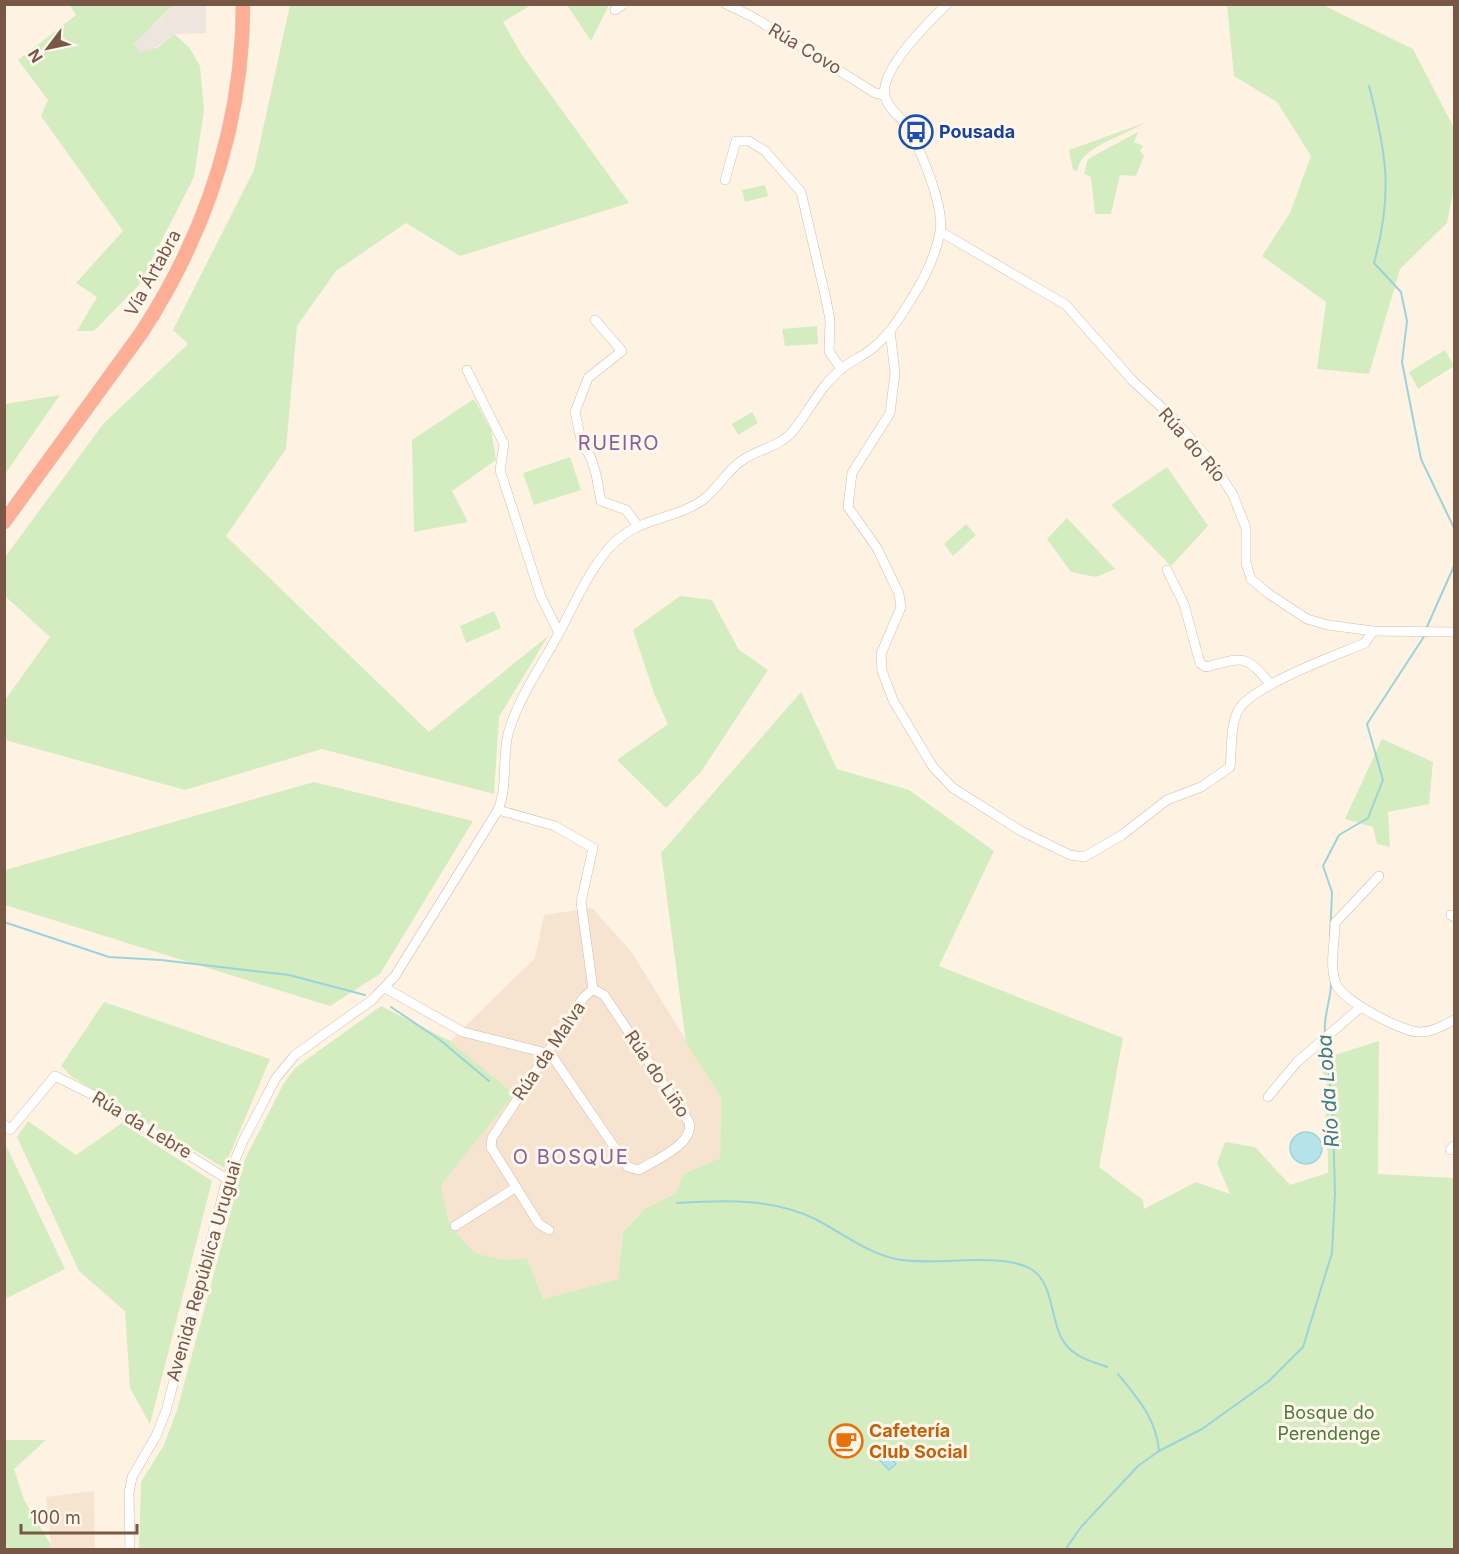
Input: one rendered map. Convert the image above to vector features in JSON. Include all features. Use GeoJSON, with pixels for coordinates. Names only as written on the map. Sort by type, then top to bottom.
{"type":"FeatureCollection","features":[{"type":"Feature","properties":{"kind":"highway","name":"Vía Ártabra"},"geometry":{"type":"LineString","coordinates":[[4,522],[142,332],[161,302],[194,237],[223,156],[234,107],[244,4]]}},
{"type":"Feature","properties":{"kind":"street"},"geometry":{"type":"LineString","coordinates":[[615,10],[624,4]]}},
{"type":"Feature","properties":{"kind":"street","name":"Rúa Covo"},"geometry":{"type":"LineString","coordinates":[[726,4],[753,17],[875,93],[884,95]]}},
{"type":"Feature","properties":{"kind":"street"},"geometry":{"type":"LineString","coordinates":[[884,95],[889,76],[899,57],[947,4]]}},
{"type":"Feature","properties":{"kind":"street","name":"Avenida República Uruguai"},"geometry":{"type":"LineString","coordinates":[[130,1550],[129,1492],[132,1477],[156,1436],[166,1411],[227,1179],[243,1141],[285,1065],[385,988],[418,941],[498,810],[503,793],[505,752],[513,719],[559,633],[609,548],[638,526],[693,506],[712,492],[745,459],[778,444],[792,433],[824,386],[841,369],[873,348],[890,331],[913,297],[930,263],[941,232],[939,208],[908,128],[889,105],[884,95]]}},
{"type":"Feature","properties":{"kind":"street"},"geometry":{"type":"LineString","coordinates":[[725,180],[736,141],[750,141],[765,151],[801,192],[830,320],[829,351],[841,369]]}},
{"type":"Feature","properties":{"kind":"street","name":"Rúa do Río"},"geometry":{"type":"LineString","coordinates":[[941,232],[1066,305],[1131,380],[1178,424],[1214,464],[1233,495],[1246,528],[1246,563],[1251,579],[1307,619],[1373,631],[1455,632]]}},
{"type":"Feature","properties":{"kind":"street"},"geometry":{"type":"LineString","coordinates":[[595,320],[622,351],[588,378],[575,412],[576,425],[591,458],[601,501],[626,510],[638,526]]}},
{"type":"Feature","properties":{"kind":"street"},"geometry":{"type":"LineString","coordinates":[[890,331],[896,373],[890,414],[852,473],[848,507],[878,548],[899,594],[902,607],[881,654],[882,671],[893,700],[933,767],[953,788],[1021,831],[1071,855],[1084,857],[1122,835],[1167,800],[1201,787],[1230,767],[1235,717],[1245,701],[1272,685],[1365,643],[1373,631]]}},
{"type":"Feature","properties":{"kind":"street"},"geometry":{"type":"LineString","coordinates":[[467,370],[504,444],[500,470],[541,597],[559,633]]}},
{"type":"Feature","properties":{"kind":"street"},"geometry":{"type":"LineString","coordinates":[[1167,570],[1184,604],[1200,663],[1206,667],[1235,659],[1245,660],[1252,663],[1272,685]]}},
{"type":"Feature","properties":{"kind":"street","name":"Rúa da Malva"},"geometry":{"type":"LineString","coordinates":[[498,810],[555,826],[593,848],[581,902],[593,989],[583,998],[492,1138],[491,1147],[515,1188],[539,1224],[549,1230]]}},
{"type":"Feature","properties":{"kind":"street"},"geometry":{"type":"LineString","coordinates":[[1379,876],[1335,923],[1333,972],[1337,987],[1361,1007],[1411,1031],[1421,1033],[1455,1020]]}},
{"type":"Feature","properties":{"kind":"street"},"geometry":{"type":"LineString","coordinates":[[385,988],[463,1032],[546,1053]]}},
{"type":"Feature","properties":{"kind":"street","name":"Rúa do Liño"},"geometry":{"type":"LineString","coordinates":[[546,1053],[554,1059],[628,1167],[639,1170],[687,1139],[691,1129],[689,1122],[604,995],[593,989]]}},
{"type":"Feature","properties":{"kind":"street"},"geometry":{"type":"LineString","coordinates":[[1268,1097],[1297,1062],[1361,1007]]}},
{"type":"Feature","properties":{"kind":"street","name":"Rúa da Lebre"},"geometry":{"type":"LineString","coordinates":[[4,1124],[10,1130],[55,1076],[93,1095],[227,1179]]}},
{"type":"Feature","properties":{"kind":"street"},"geometry":{"type":"LineString","coordinates":[[455,1226],[515,1188]]}},
{"type":"Feature","properties":{"kind":"shaded area"},"geometry":{"type":"Polygon","coordinates":[[[174,5],[206,5],[206,33],[174,34],[151,51],[140,52],[136,49],[134,40],[160,20],[174,5]]]}},
{"type":"Feature","properties":{"kind":"shaded area"},"geometry":{"type":"Polygon","coordinates":[[[592,908],[631,951],[721,1097],[720,1158],[683,1174],[676,1193],[644,1209],[623,1231],[618,1279],[543,1299],[527,1258],[504,1260],[475,1253],[450,1226],[441,1185],[513,1094],[450,1041],[535,958],[544,915],[592,908]]]}},
{"type":"Feature","properties":{"kind":"shaded area"},"geometry":{"type":"Polygon","coordinates":[[[94,1491],[95,1549],[50,1549],[46,1497],[94,1491]]]}},
{"type":"Feature","properties":{"kind":"green space"},"geometry":{"type":"Polygon","coordinates":[[[70,5],[174,5],[134,43],[140,52],[157,48],[174,34],[189,47],[200,66],[204,110],[194,177],[139,285],[94,331],[77,331],[97,297],[76,283],[123,231],[41,116],[48,100],[18,60],[76,15],[70,5]]]}},
{"type":"Feature","properties":{"kind":"green space"},"geometry":{"type":"Polygon","coordinates":[[[290,5],[531,5],[503,22],[522,55],[629,203],[460,256],[406,223],[336,271],[297,326],[286,449],[226,536],[429,732],[548,636],[499,717],[494,794],[322,749],[185,790],[5,740],[5,700],[50,637],[5,596],[5,557],[104,423],[188,344],[173,330],[254,170],[290,5]]]}},
{"type":"Feature","properties":{"kind":"green space"},"geometry":{"type":"Polygon","coordinates":[[[567,5],[609,5],[591,41],[567,5]]]}},
{"type":"Feature","properties":{"kind":"green space"},"geometry":{"type":"Polygon","coordinates":[[[1227,5],[1323,5],[1413,49],[1454,128],[1454,187],[1447,223],[1400,269],[1369,374],[1317,369],[1326,302],[1262,256],[1290,213],[1311,156],[1277,102],[1234,76],[1227,5]]]}},
{"type":"Feature","properties":{"kind":"green space"},"geometry":{"type":"Polygon","coordinates":[[[1144,123],[1093,149],[1080,163],[1078,171],[1073,170],[1069,150],[1144,123]]]}},
{"type":"Feature","properties":{"kind":"green space"},"geometry":{"type":"Polygon","coordinates":[[[1138,132],[1134,142],[1143,146],[1140,151],[1144,156],[1136,176],[1120,175],[1111,214],[1095,214],[1091,177],[1084,174],[1088,159],[1138,132]]]}},
{"type":"Feature","properties":{"kind":"green space"},"geometry":{"type":"Polygon","coordinates":[[[765,185],[768,196],[745,202],[742,190],[765,185]]]}},
{"type":"Feature","properties":{"kind":"green space"},"geometry":{"type":"Polygon","coordinates":[[[817,326],[818,344],[785,346],[782,329],[817,326]]]}},
{"type":"Feature","properties":{"kind":"green space"},"geometry":{"type":"Polygon","coordinates":[[[1445,350],[1454,366],[1418,389],[1409,372],[1445,350]]]}},
{"type":"Feature","properties":{"kind":"green space"},"geometry":{"type":"Polygon","coordinates":[[[60,395],[5,474],[5,404],[60,395]]]}},
{"type":"Feature","properties":{"kind":"green space"},"geometry":{"type":"Polygon","coordinates":[[[474,399],[491,430],[496,460],[452,491],[468,522],[414,532],[412,440],[474,399]]]}},
{"type":"Feature","properties":{"kind":"green space"},"geometry":{"type":"Polygon","coordinates":[[[752,412],[758,423],[738,435],[732,424],[752,412]]]}},
{"type":"Feature","properties":{"kind":"green space"},"geometry":{"type":"Polygon","coordinates":[[[570,457],[581,490],[534,505],[523,473],[570,457]]]}},
{"type":"Feature","properties":{"kind":"green space"},"geometry":{"type":"Polygon","coordinates":[[[1167,467],[1208,526],[1171,566],[1111,505],[1167,467]]]}},
{"type":"Feature","properties":{"kind":"green space"},"geometry":{"type":"Polygon","coordinates":[[[1067,518],[1115,569],[1096,577],[1071,572],[1047,539],[1067,518]]]}},
{"type":"Feature","properties":{"kind":"green space"},"geometry":{"type":"Polygon","coordinates":[[[966,524],[976,535],[953,556],[944,544],[966,524]]]}},
{"type":"Feature","properties":{"kind":"green space"},"geometry":{"type":"Polygon","coordinates":[[[680,596],[712,600],[739,650],[768,670],[701,772],[666,808],[617,760],[668,724],[655,696],[633,630],[680,596]]]}},
{"type":"Feature","properties":{"kind":"green space"},"geometry":{"type":"Polygon","coordinates":[[[494,611],[501,628],[466,643],[460,626],[494,611]]]}},
{"type":"Feature","properties":{"kind":"green space","name":"Bosque do Perendenge"},"geometry":{"type":"Polygon","coordinates":[[[801,692],[837,769],[909,790],[994,851],[939,966],[1123,1038],[1099,1167],[1143,1200],[1144,1209],[1196,1182],[1230,1194],[1217,1163],[1225,1142],[1255,1147],[1290,1185],[1328,1173],[1328,1152],[1323,1133],[1329,1091],[1319,1060],[1379,1041],[1378,1174],[1454,1178],[1454,1549],[139,1550],[141,1482],[164,1445],[177,1410],[245,1159],[284,1083],[295,1068],[381,1006],[450,1041],[514,1094],[441,1185],[450,1226],[475,1253],[504,1260],[527,1258],[543,1299],[618,1279],[623,1232],[644,1209],[676,1193],[683,1174],[720,1158],[721,1097],[686,1043],[661,853],[801,692]]]}},
{"type":"Feature","properties":{"kind":"green space"},"geometry":{"type":"Polygon","coordinates":[[[1382,739],[1433,762],[1429,804],[1388,812],[1390,847],[1377,844],[1373,827],[1345,819],[1382,739]]]}},
{"type":"Feature","properties":{"kind":"green space"},"geometry":{"type":"Polygon","coordinates":[[[314,782],[473,821],[380,974],[330,1006],[5,905],[5,870],[314,782]]]}},
{"type":"Feature","properties":{"kind":"green space"},"geometry":{"type":"Polygon","coordinates":[[[104,1002],[270,1059],[224,1168],[72,1077],[61,1066],[104,1002]]]}},
{"type":"Feature","properties":{"kind":"green space"},"geometry":{"type":"Polygon","coordinates":[[[28,1121],[76,1155],[122,1123],[212,1181],[150,1424],[130,1388],[125,1311],[79,1271],[17,1137],[28,1121]]]}},
{"type":"Feature","properties":{"kind":"green space"},"geometry":{"type":"Polygon","coordinates":[[[4,1141],[65,1269],[5,1299],[4,1299],[4,1141]]]}},
{"type":"Feature","properties":{"kind":"green space"},"geometry":{"type":"Polygon","coordinates":[[[5,1440],[46,1440],[14,1469],[24,1500],[51,1545],[50,1549],[5,1549],[5,1440]]]}},
{"type":"Feature","properties":{"kind":"water"},"geometry":{"type":"Polygon","coordinates":[[[1306,1132],[1317,1137],[1322,1148],[1317,1159],[1306,1164],[1295,1159],[1290,1148],[1295,1137],[1306,1132]]]}},
{"type":"Feature","properties":{"kind":"water"},"geometry":{"type":"Polygon","coordinates":[[[882,1447],[896,1464],[889,1470],[874,1454],[882,1447]]]}},
{"type":"Feature","properties":{"kind":"waterway","name":"Río da Loba"},"geometry":{"type":"LineString","coordinates":[[1369,86],[1384,154],[1386,195],[1374,263],[1401,292],[1407,321],[1402,362],[1421,459],[1454,528]]}},
{"type":"Feature","properties":{"kind":"waterway","name":"Río da Loba"},"geometry":{"type":"LineString","coordinates":[[1426,629],[1454,566]]}},
{"type":"Feature","properties":{"kind":"waterway","name":"Río da Loba"},"geometry":{"type":"LineString","coordinates":[[1330,939],[1332,892],[1323,866],[1339,835],[1368,818],[1383,780],[1367,724],[1425,635]]}},
{"type":"Feature","properties":{"kind":"waterway"},"geometry":{"type":"LineString","coordinates":[[4,922],[109,957],[161,960],[289,975],[365,995]]}},
{"type":"Feature","properties":{"kind":"waterway","name":"Río da Loba"},"geometry":{"type":"LineString","coordinates":[[1325,1033],[1331,980]]}},
{"type":"Feature","properties":{"kind":"waterway"},"geometry":{"type":"LineString","coordinates":[[391,1007],[440,1040],[489,1081]]}},
{"type":"Feature","properties":{"kind":"waterway","name":"Río da Loba"},"geometry":{"type":"LineString","coordinates":[[1065,1550],[1081,1527],[1138,1466],[1159,1451],[1202,1429],[1269,1381],[1303,1347],[1332,1253],[1335,1194],[1333,1120],[1326,1042]]}},
{"type":"Feature","properties":{"kind":"waterway"},"geometry":{"type":"LineString","coordinates":[[677,1203],[730,1201],[782,1207],[815,1219],[864,1247],[896,1259],[912,1261],[985,1260],[1018,1264],[1031,1269],[1045,1285],[1057,1328],[1067,1346],[1081,1357],[1107,1367]]}},
{"type":"Feature","properties":{"kind":"waterway"},"geometry":{"type":"LineString","coordinates":[[1118,1374],[1150,1419],[1159,1451]]}},
{"type":"Feature","properties":{"kind":"place","name":"Pousada"},"geometry":{"type":"Point","coordinates":[916,132]}},
{"type":"Feature","properties":{"kind":"place","name":"Cafetería Club Social"},"geometry":{"type":"Point","coordinates":[846,1441]}},
{"type":"Feature","properties":{"kind":"district","name":"RUEIRO"},"geometry":{"type":"Point","coordinates":[619,443]}},
{"type":"Feature","properties":{"kind":"district","name":"O BOSQUE"},"geometry":{"type":"Point","coordinates":[571,1157]}}]}
